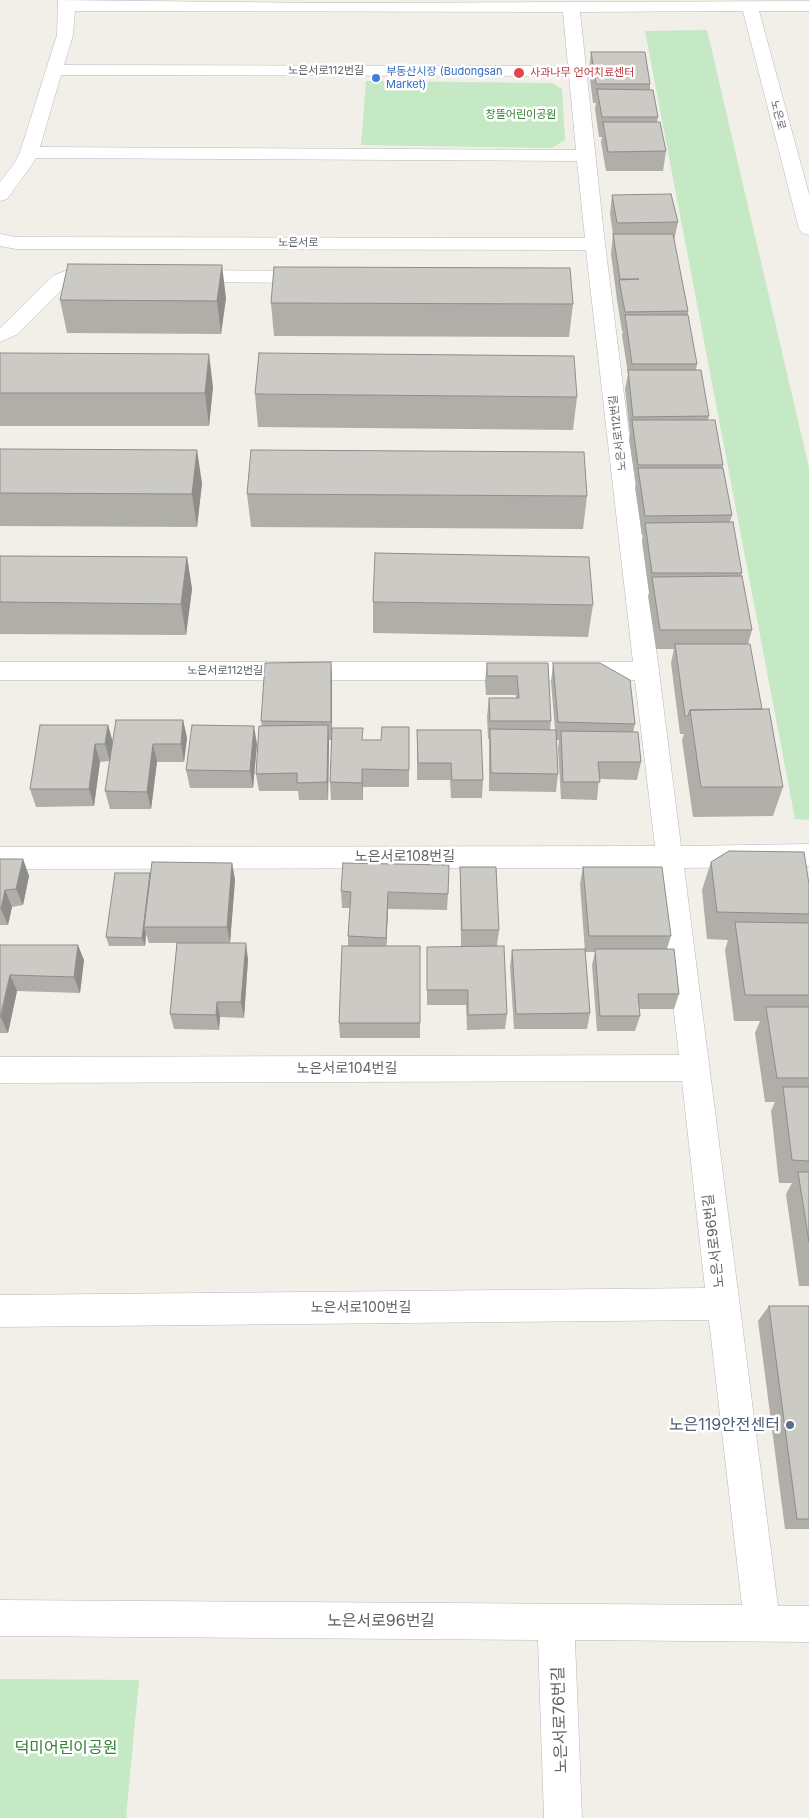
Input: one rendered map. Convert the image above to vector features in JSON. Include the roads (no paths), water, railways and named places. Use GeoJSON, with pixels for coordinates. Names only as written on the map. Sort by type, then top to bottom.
{"type":"FeatureCollection","features":[{"type":"Feature","properties":{"kind":"street"},"geometry":{"type":"LineString","coordinates":[[0,195],[23,165],[29,152],[56,70],[65,34],[67,3],[571,7],[749,3],[809,6]]}},
{"type":"Feature","properties":{"kind":"street","name":"노은로"},"geometry":{"type":"LineString","coordinates":[[749,3],[809,229]]}},
{"type":"Feature","properties":{"kind":"street"},"geometry":{"type":"LineString","coordinates":[[571,7],[576,71]]}},
{"type":"Feature","properties":{"kind":"street","name":"노은서로112번길"},"geometry":{"type":"LineString","coordinates":[[0,671],[646,671],[576,71],[56,70]]}},
{"type":"Feature","properties":{"kind":"street"},"geometry":{"type":"LineString","coordinates":[[29,152],[585,156]]}},
{"type":"Feature","properties":{"kind":"street","name":"노은서로"},"geometry":{"type":"LineString","coordinates":[[0,240],[26,243],[595,244]]}},
{"type":"Feature","properties":{"kind":"street"},"geometry":{"type":"LineString","coordinates":[[0,336],[11,330],[61,279],[68,276],[117,276]]}},
{"type":"Feature","properties":{"kind":"street"},"geometry":{"type":"LineString","coordinates":[[166,276],[324,277]]}},
{"type":"Feature","properties":{"kind":"street","name":"노은서로96번길"},"geometry":{"type":"LineString","coordinates":[[646,671],[762,1623]]}},
{"type":"Feature","properties":{"kind":"street","name":"노은서로108번길"},"geometry":{"type":"LineString","coordinates":[[0,858],[809,855]]}},
{"type":"Feature","properties":{"kind":"street","name":"노은서로104번길"},"geometry":{"type":"LineString","coordinates":[[0,1070],[694,1068]]}},
{"type":"Feature","properties":{"kind":"street","name":"노은서로100번길"},"geometry":{"type":"LineString","coordinates":[[0,1311],[722,1304]]}},
{"type":"Feature","properties":{"kind":"street","name":"노은서로96번길"},"geometry":{"type":"LineString","coordinates":[[0,1618],[809,1624]]}},
{"type":"Feature","properties":{"kind":"street","name":"노은서로76번길"},"geometry":{"type":"LineString","coordinates":[[556,1622],[563,1818]]}},
{"type":"Feature","properties":{"kind":"place","name":"사과나무 언어치료센터"},"geometry":{"type":"Point","coordinates":[519,73]}},
{"type":"Feature","properties":{"kind":"place","name":"부동산시장 (Budongsan Market)"},"geometry":{"type":"Point","coordinates":[376,78]}},
{"type":"Feature","properties":{"kind":"place","name":"노은119안전센터"},"geometry":{"type":"Point","coordinates":[790,1425]}},
{"type":"Feature","properties":{"kind":"park label","name":"창뜰어린이공원"},"geometry":{"type":"Point","coordinates":[521,115]}},
{"type":"Feature","properties":{"kind":"park label","name":"덕미어린이공원"},"geometry":{"type":"Point","coordinates":[66,1748]}}]}
